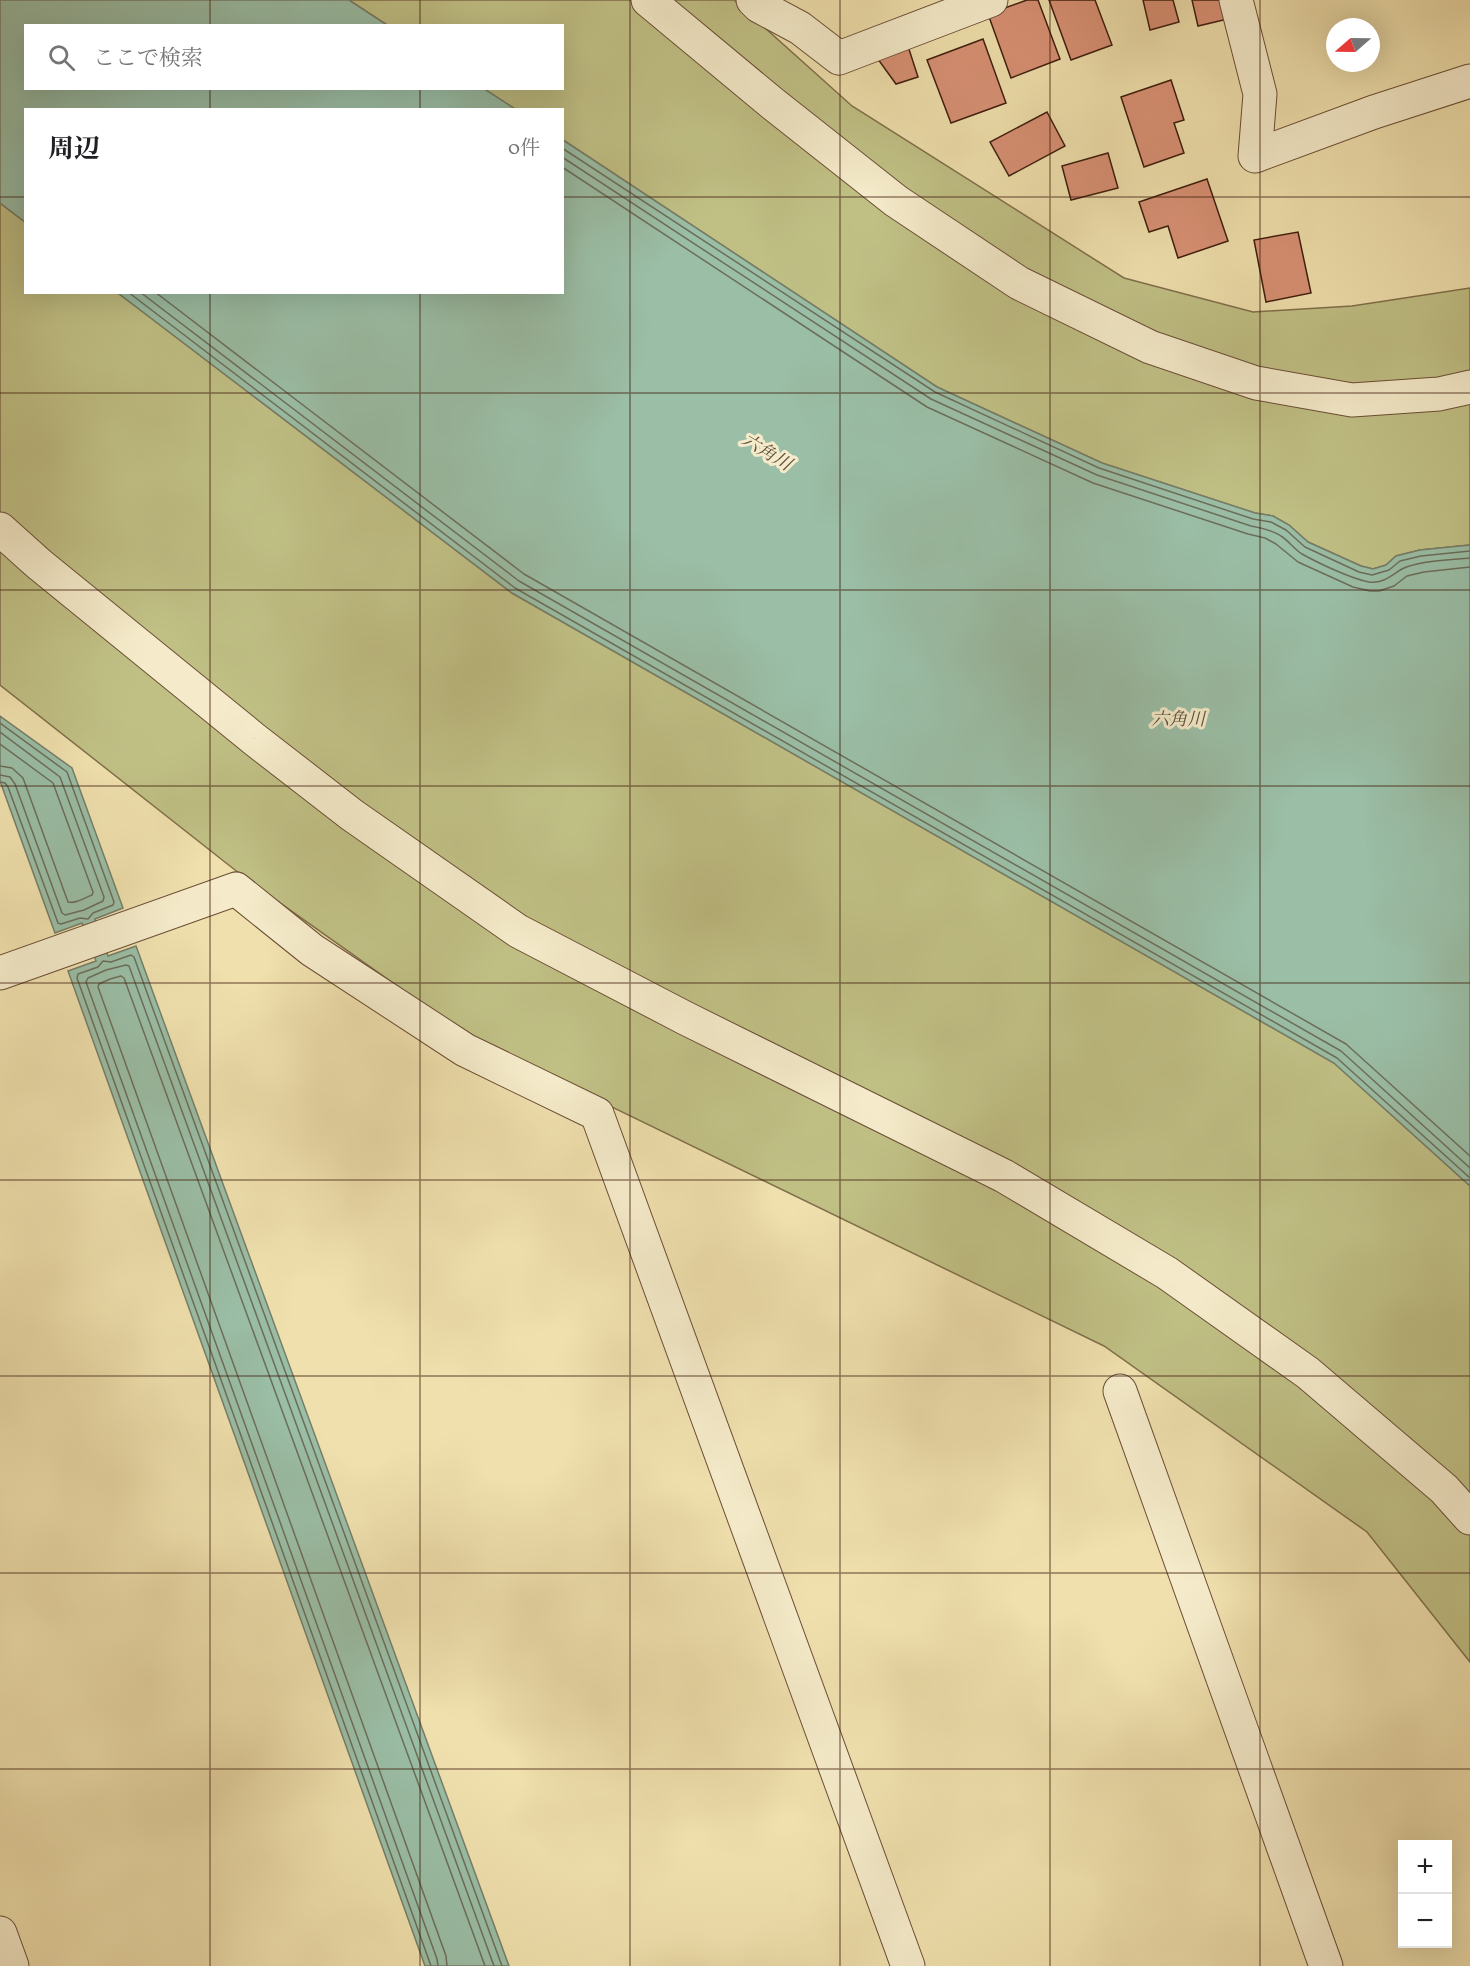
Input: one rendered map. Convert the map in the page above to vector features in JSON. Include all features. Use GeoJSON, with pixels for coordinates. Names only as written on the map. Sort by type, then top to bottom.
{"type":"FeatureCollection","features":[{"type":"Feature","properties":{"kind":"street"},"geometry":{"type":"LineString","coordinates":[[648,0],[772,103],[896,201],[1019,283],[1150,347],[1256,383],[1352,400],[1439,394],[1470,387]]}},
{"type":"Feature","properties":{"kind":"street"},"geometry":{"type":"LineString","coordinates":[[753,0],[759,6],[800,28],[839,58],[991,0]]}},
{"type":"Feature","properties":{"kind":"street"},"geometry":{"type":"LineString","coordinates":[[1236,0],[1260,94],[1255,156],[1374,112],[1470,81]]}},
{"type":"Feature","properties":{"kind":"street"},"geometry":{"type":"LineString","coordinates":[[0,529],[48,572],[254,739],[352,815],[518,931],[685,1018],[1004,1176],[1167,1273],[1308,1373],[1444,1489],[1470,1518]]}},
{"type":"Feature","properties":{"kind":"street"},"geometry":{"type":"LineString","coordinates":[[0,973],[236,889],[312,950],[465,1050],[597,1114],[908,1966]]}},
{"type":"Feature","properties":{"kind":"street"},"geometry":{"type":"LineString","coordinates":[[1120,1390],[1326,1966]]}},
{"type":"Feature","properties":{"kind":"street"},"geometry":{"type":"LineString","coordinates":[[0,1933],[12,1966]]}},
{"type":"Feature","properties":{"kind":"shaded area"},"geometry":{"type":"Polygon","coordinates":[[[349,0],[734,0],[852,106],[1124,278],[1253,312],[1352,306],[1470,288],[1470,545],[1420,550],[1396,556],[1386,565],[1373,569],[1361,566],[1308,542],[1289,525],[1273,516],[1255,513],[1102,463],[937,387],[564,141],[564,108],[513,108],[485,90],[564,90],[564,24],[385,24],[349,0]]]}},
{"type":"Feature","properties":{"kind":"shaded area"},"geometry":{"type":"Polygon","coordinates":[[[0,203],[24,221],[24,294],[119,294],[512,593],[1334,1063],[1470,1186],[1470,1662],[1367,1532],[1104,1346],[472,1039],[249,881],[0,685],[0,203]]]}},
{"type":"Feature","properties":{"kind":"water"},"geometry":{"type":"Polygon","coordinates":[[[0,0],[349,0],[385,24],[24,24],[24,90],[486,90],[513,108],[24,108],[24,221],[0,203],[0,0]]]}},
{"type":"Feature","properties":{"kind":"water","name":"六角川"},"geometry":{"type":"Polygon","coordinates":[[[564,141],[937,387],[1102,463],[1255,513],[1273,516],[1289,525],[1308,542],[1361,566],[1373,569],[1386,565],[1396,556],[1420,550],[1470,545],[1470,1186],[1334,1063],[512,593],[119,294],[564,294],[564,141]]]}},
{"type":"Feature","properties":{"kind":"water"},"geometry":{"type":"Polygon","coordinates":[[[0,716],[72,768],[123,908],[95,919],[108,956],[136,946],[509,1966],[425,1966],[68,971],[96,961],[82,923],[55,933],[0,781],[0,716]]]}},
{"type":"Feature","properties":{"kind":"building"},"geometry":{"type":"Polygon","coordinates":[[[1027,0],[1038,0],[1060,59],[1011,78],[988,14],[1027,0]]]}},
{"type":"Feature","properties":{"kind":"building"},"geometry":{"type":"Polygon","coordinates":[[[1049,0],[1095,0],[1112,45],[1071,60],[1049,0]]]}},
{"type":"Feature","properties":{"kind":"building"},"geometry":{"type":"Polygon","coordinates":[[[1143,0],[1173,0],[1179,22],[1150,30],[1143,0]]]}},
{"type":"Feature","properties":{"kind":"building"},"geometry":{"type":"Polygon","coordinates":[[[1192,0],[1228,0],[1232,18],[1198,26],[1192,0]]]}},
{"type":"Feature","properties":{"kind":"building"},"geometry":{"type":"Polygon","coordinates":[[[983,39],[1006,103],[951,123],[927,60],[983,39]]]}},
{"type":"Feature","properties":{"kind":"building"},"geometry":{"type":"Polygon","coordinates":[[[906,40],[918,77],[896,84],[872,51],[906,40]]]}},
{"type":"Feature","properties":{"kind":"building"},"geometry":{"type":"Polygon","coordinates":[[[1171,80],[1184,120],[1174,123],[1184,153],[1144,167],[1121,97],[1171,80]]]}},
{"type":"Feature","properties":{"kind":"building"},"geometry":{"type":"Polygon","coordinates":[[[1047,112],[1065,146],[1009,176],[990,142],[1047,112]]]}},
{"type":"Feature","properties":{"kind":"building"},"geometry":{"type":"Polygon","coordinates":[[[1108,153],[1118,188],[1071,200],[1062,166],[1108,153]]]}},
{"type":"Feature","properties":{"kind":"building"},"geometry":{"type":"Polygon","coordinates":[[[1207,179],[1228,241],[1178,258],[1168,226],[1149,232],[1139,202],[1207,179]]]}},
{"type":"Feature","properties":{"kind":"building"},"geometry":{"type":"Polygon","coordinates":[[[1298,232],[1311,293],[1266,302],[1254,240],[1298,232]]]}}]}
